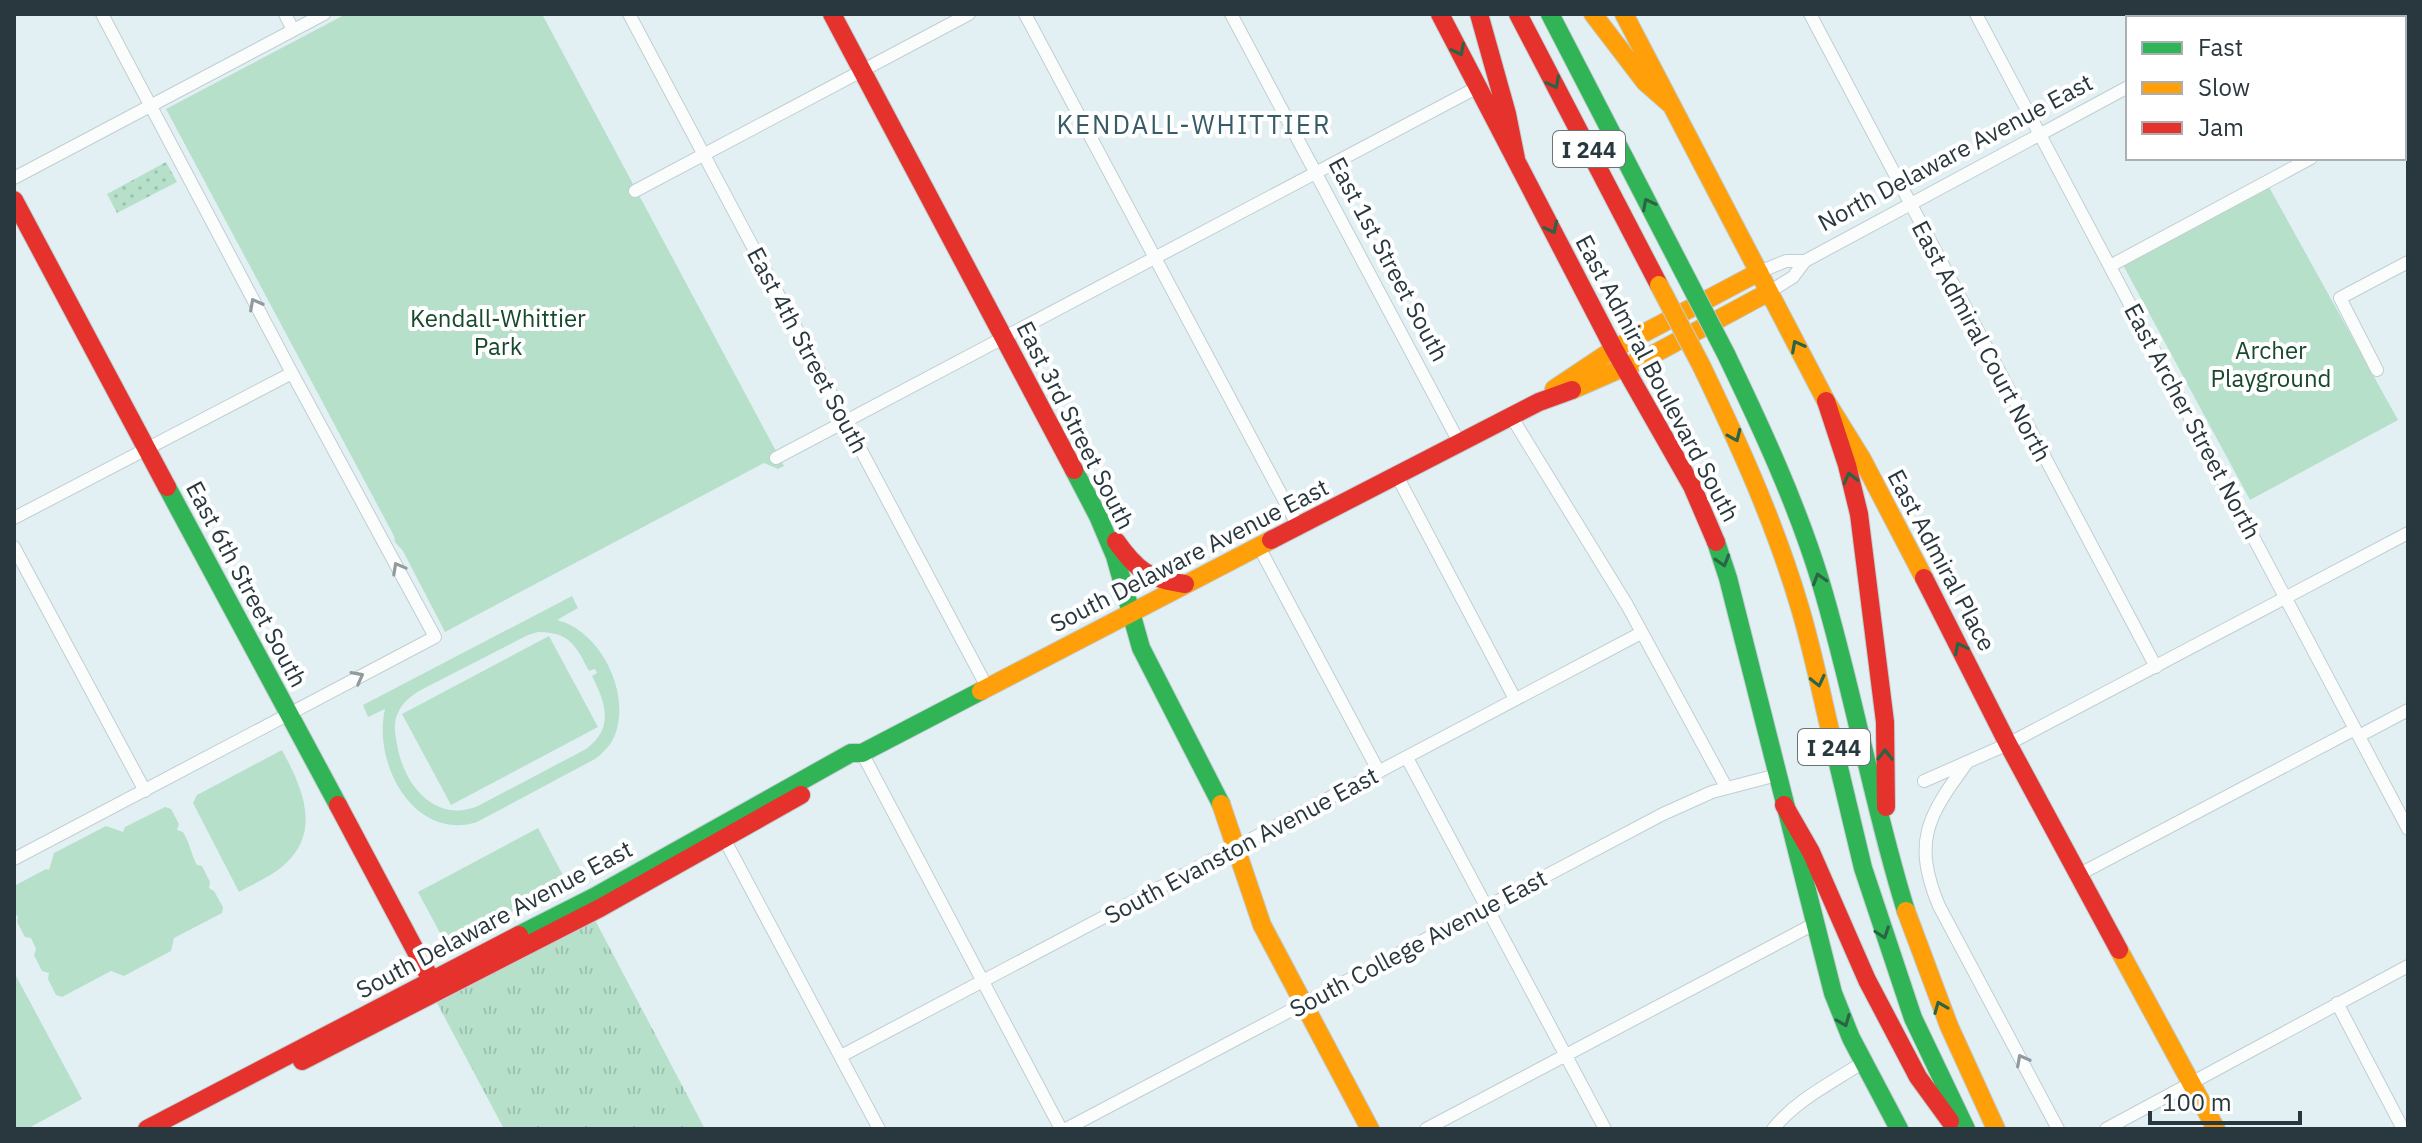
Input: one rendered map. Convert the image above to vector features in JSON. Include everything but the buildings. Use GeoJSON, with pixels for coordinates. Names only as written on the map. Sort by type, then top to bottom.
{"type":"FeatureCollection","features":[{"type":"Feature","properties":{"kind":"main road","name":"East 3rd Street South"},"geometry":{"type":"LineString","coordinates":[[832,14],[1098,516],[1115,556],[1146,660],[1219,799],[1262,925],[1370,1129]]}},
{"type":"Feature","properties":{"kind":"main road","name":"East Admiral Boulevard South"},"geometry":{"type":"LineString","coordinates":[[1440,14],[1614,349],[1692,486],[1718,546],[1814,924]]}},
{"type":"Feature","properties":{"kind":"main road"},"geometry":{"type":"LineString","coordinates":[[1479,14],[1507,114],[1516,159]]}},
{"type":"Feature","properties":{"kind":"main road","name":"I 244"},"geometry":{"type":"LineString","coordinates":[[1518,14],[1701,365],[1744,455],[1778,540],[1801,610],[1875,908],[1913,1018],[1966,1129]]}},
{"type":"Feature","properties":{"kind":"main road","name":"I 244"},"geometry":{"type":"LineString","coordinates":[[1550,14],[1726,354],[1793,502],[1842,654],[1886,845],[1904,906],[1932,986],[1996,1129]]}},
{"type":"Feature","properties":{"kind":"main road"},"geometry":{"type":"LineString","coordinates":[[1593,14],[1645,82],[1670,104]]}},
{"type":"Feature","properties":{"kind":"main road","name":"East Admiral Place"},"geometry":{"type":"LineString","coordinates":[[1624,14],[1826,401],[1871,478],[2008,744],[2216,1129]]}},
{"type":"Feature","properties":{"kind":"main road","name":"East 6th Street South"},"geometry":{"type":"LineString","coordinates":[[14,200],[434,985]]}},
{"type":"Feature","properties":{"kind":"main road","name":"North Delaware Avenue East"},"geometry":{"type":"LineString","coordinates":[[1614,349],[1759,272]]}},
{"type":"Feature","properties":{"kind":"main road","name":"North Delaware Avenue East"},"geometry":{"type":"LineString","coordinates":[[1625,367],[1769,292]]}},
{"type":"Feature","properties":{"kind":"main road","name":"South Delaware Avenue East"},"geometry":{"type":"LineString","coordinates":[[1539,402],[1614,349]]}},
{"type":"Feature","properties":{"kind":"main road","name":"South Delaware Avenue East"},"geometry":{"type":"LineString","coordinates":[[173,1129],[594,897],[721,832],[851,753],[862,753],[1539,402],[1625,367]]}},
{"type":"Feature","properties":{"kind":"main road"},"geometry":{"type":"LineString","coordinates":[[1826,401],[1859,514],[1867,569],[1885,722],[1886,845]]}},
{"type":"Feature","properties":{"kind":"main road"},"geometry":{"type":"LineString","coordinates":[[1098,516],[1132,565],[1161,582],[1187,584]]}},
{"type":"Feature","properties":{"kind":"main road"},"geometry":{"type":"LineString","coordinates":[[1784,805],[1811,852],[1867,980],[1918,1077],[1955,1129]]}},
{"type":"Feature","properties":{"kind":"main road"},"geometry":{"type":"LineString","coordinates":[[1814,924],[1833,993],[1851,1038],[1899,1129]]}},
{"type":"Feature","properties":{"kind":"main road","name":"South Delaware Avenue East"},"geometry":{"type":"LineString","coordinates":[[147,1129],[434,985]]}},
{"type":"Feature","properties":{"kind":"street"},"geometry":{"type":"LineString","coordinates":[[14,859],[435,637],[102,14]]}},
{"type":"Feature","properties":{"kind":"street"},"geometry":{"type":"LineString","coordinates":[[285,14],[293,30]]}},
{"type":"Feature","properties":{"kind":"street"},"geometry":{"type":"LineString","coordinates":[[14,178],[324,14]]}},
{"type":"Feature","properties":{"kind":"street","name":"East 4th Street South"},"geometry":{"type":"LineString","coordinates":[[629,14],[987,687]]}},
{"type":"Feature","properties":{"kind":"street"},"geometry":{"type":"LineString","coordinates":[[635,191],[969,14]]}},
{"type":"Feature","properties":{"kind":"street"},"geometry":{"type":"LineString","coordinates":[[1025,14],[1298,526]]}},
{"type":"Feature","properties":{"kind":"street","name":"East 1st Street South"},"geometry":{"type":"LineString","coordinates":[[1231,14],[1459,442]]}},
{"type":"Feature","properties":{"kind":"street","name":"East Admiral Court North"},"geometry":{"type":"LineString","coordinates":[[1810,14],[2156,667]]}},
{"type":"Feature","properties":{"kind":"street","name":"East Archer Street North"},"geometry":{"type":"LineString","coordinates":[[1976,14],[2408,829]]}},
{"type":"Feature","properties":{"kind":"street"},"geometry":{"type":"LineString","coordinates":[[776,458],[1478,87]]}},
{"type":"Feature","properties":{"kind":"street","name":"North Delaware Avenue East"},"geometry":{"type":"LineString","coordinates":[[1769,292],[1793,277],[1805,261],[2126,88]]}},
{"type":"Feature","properties":{"kind":"street"},"geometry":{"type":"LineString","coordinates":[[2110,266],[2307,160]]}},
{"type":"Feature","properties":{"kind":"street","name":"North Delaware Avenue East"},"geometry":{"type":"LineString","coordinates":[[1759,272],[1786,261],[1805,261]]}},
{"type":"Feature","properties":{"kind":"street"},"geometry":{"type":"LineString","coordinates":[[2377,370],[2340,298],[2408,262]]}},
{"type":"Feature","properties":{"kind":"street"},"geometry":{"type":"LineString","coordinates":[[14,518],[292,373]]}},
{"type":"Feature","properties":{"kind":"street"},"geometry":{"type":"LineString","coordinates":[[1511,416],[1610,577],[1726,787]]}},
{"type":"Feature","properties":{"kind":"street"},"geometry":{"type":"LineString","coordinates":[[1396,474],[1515,699]]}},
{"type":"Feature","properties":{"kind":"street"},"geometry":{"type":"LineString","coordinates":[[1924,781],[2008,744],[2408,533]]}},
{"type":"Feature","properties":{"kind":"street"},"geometry":{"type":"LineString","coordinates":[[14,547],[145,791]]}},
{"type":"Feature","properties":{"kind":"street"},"geometry":{"type":"LineString","coordinates":[[1259,547],[1379,772]]}},
{"type":"Feature","properties":{"kind":"street","name":"South Evanston Avenue East"},"geometry":{"type":"LineString","coordinates":[[841,1056],[1641,633]]}},
{"type":"Feature","properties":{"kind":"street"},"geometry":{"type":"LineString","coordinates":[[2078,875],[2408,710]]}},
{"type":"Feature","properties":{"kind":"street"},"geometry":{"type":"LineString","coordinates":[[862,753],[1064,1129]]}},
{"type":"Feature","properties":{"kind":"street"},"geometry":{"type":"LineString","coordinates":[[1407,758],[1605,1129]]}},
{"type":"Feature","properties":{"kind":"street"},"geometry":{"type":"LineString","coordinates":[[1966,764],[1936,807],[1925,844],[1930,884],[2058,1129]]}},
{"type":"Feature","properties":{"kind":"street","name":"South College Avenue East"},"geometry":{"type":"LineString","coordinates":[[1064,1129],[1663,814],[1726,787],[1777,775]]}},
{"type":"Feature","properties":{"kind":"street"},"geometry":{"type":"LineString","coordinates":[[721,832],[879,1129]]}},
{"type":"Feature","properties":{"kind":"street"},"geometry":{"type":"LineString","coordinates":[[1426,1129],[1814,924]]}},
{"type":"Feature","properties":{"kind":"street"},"geometry":{"type":"LineString","coordinates":[[2106,1129],[2408,966]]}},
{"type":"Feature","properties":{"kind":"street"},"geometry":{"type":"LineString","coordinates":[[2337,1003],[2403,1129]]}},
{"type":"Feature","properties":{"kind":"street"},"geometry":{"type":"LineString","coordinates":[[1773,1129],[1808,1096],[1863,1062]]}},
{"type":"Feature","properties":{"kind":"green space","name":"Kendall-Whittier Park"},"geometry":{"type":"Polygon","coordinates":[[[346,14],[542,14],[784,466],[778,469],[764,463],[445,632],[166,109],[346,14]]]}},
{"type":"Feature","properties":{"kind":"green space"},"geometry":{"type":"Polygon","coordinates":[[[166,162],[177,182],[117,213],[107,194],[166,162]]]}},
{"type":"Feature","properties":{"kind":"green space","name":"Archer Playground"},"geometry":{"type":"Polygon","coordinates":[[[2269,187],[2398,420],[2250,500],[2123,265],[2269,187]]]}},
{"type":"Feature","properties":{"kind":"green space"},"geometry":{"type":"Polygon","coordinates":[[[572,596],[578,608],[557,620],[573,626],[599,650],[615,683],[619,718],[611,742],[595,759],[477,822],[454,825],[434,820],[417,809],[402,793],[385,752],[385,709],[368,717],[363,705],[572,596]],[[549,633],[528,635],[419,691],[402,706],[395,725],[400,759],[414,786],[435,805],[448,810],[478,806],[586,749],[601,732],[605,714],[592,676],[597,673],[595,669],[589,671],[571,642],[549,633]]]}},
{"type":"Feature","properties":{"kind":"green space"},"geometry":{"type":"Polygon","coordinates":[[[549,636],[598,727],[451,805],[402,714],[549,636]]]}},
{"type":"Feature","properties":{"kind":"green space"},"geometry":{"type":"Polygon","coordinates":[[[282,750],[302,794],[306,824],[303,839],[283,866],[239,892],[193,803],[197,795],[282,750]]]}},
{"type":"Feature","properties":{"kind":"green space"},"geometry":{"type":"Polygon","coordinates":[[[165,807],[171,809],[179,824],[177,830],[183,832],[197,865],[202,866],[210,882],[209,888],[223,907],[222,913],[174,938],[171,951],[124,976],[111,971],[62,997],[56,995],[48,979],[49,973],[42,971],[34,955],[36,949],[31,938],[25,937],[17,922],[14,886],[49,870],[54,853],[106,826],[123,832],[125,827],[165,807]]]}},
{"type":"Feature","properties":{"kind":"green space"},"geometry":{"type":"Polygon","coordinates":[[[538,828],[567,883],[447,946],[418,892],[538,828]]]}},
{"type":"Feature","properties":{"kind":"green space"},"geometry":{"type":"Polygon","coordinates":[[[595,920],[705,1129],[504,1129],[437,1003],[595,920]]]}},
{"type":"Feature","properties":{"kind":"green space"},"geometry":{"type":"Polygon","coordinates":[[[14,972],[82,1099],[27,1129],[14,1129],[14,972]]]}},
{"type":"Feature","properties":{"kind":"traffic: fast"},"geometry":{"type":"LineString","coordinates":[[1550,14],[1684,273]]}},
{"type":"Feature","properties":{"kind":"traffic: fast"},"geometry":{"type":"LineString","coordinates":[[1684,273],[1726,354]]}},
{"type":"Feature","properties":{"kind":"traffic: fast"},"geometry":{"type":"LineString","coordinates":[[1726,354],[1765,437],[1811,551],[1843,662],[1906,911]]}},
{"type":"Feature","properties":{"kind":"traffic: fast"},"geometry":{"type":"LineString","coordinates":[[1074,470],[1115,556],[1141,648],[1221,804]]}},
{"type":"Feature","properties":{"kind":"traffic: fast"},"geometry":{"type":"LineString","coordinates":[[167,487],[338,805]]}},
{"type":"Feature","properties":{"kind":"traffic: fast"},"geometry":{"type":"LineString","coordinates":[[1716,542],[1728,578],[1833,993],[1851,1038],[1899,1129]]}},
{"type":"Feature","properties":{"kind":"traffic: fast"},"geometry":{"type":"LineString","coordinates":[[519,935],[594,897],[851,753],[862,753],[981,691]]}},
{"type":"Feature","properties":{"kind":"traffic: fast"},"geometry":{"type":"LineString","coordinates":[[1835,751],[1863,868],[1913,1018],[1966,1129]]}},
{"type":"Feature","properties":{"kind":"traffic: slow"},"geometry":{"type":"LineString","coordinates":[[1593,14],[1645,82],[1670,104]]}},
{"type":"Feature","properties":{"kind":"traffic: slow"},"geometry":{"type":"LineString","coordinates":[[1624,14],[1826,401],[1862,459],[1924,578]]}},
{"type":"Feature","properties":{"kind":"traffic: slow"},"geometry":{"type":"LineString","coordinates":[[1554,389],[1614,349],[1759,272]]}},
{"type":"Feature","properties":{"kind":"traffic: slow"},"geometry":{"type":"LineString","coordinates":[[1659,285],[1701,365]]}},
{"type":"Feature","properties":{"kind":"traffic: slow"},"geometry":{"type":"LineString","coordinates":[[1572,390],[1652,355],[1769,292]]}},
{"type":"Feature","properties":{"kind":"traffic: slow"},"geometry":{"type":"LineString","coordinates":[[1701,365],[1768,515],[1790,576],[1835,751]]}},
{"type":"Feature","properties":{"kind":"traffic: slow"},"geometry":{"type":"LineString","coordinates":[[981,691],[1271,540]]}},
{"type":"Feature","properties":{"kind":"traffic: slow"},"geometry":{"type":"LineString","coordinates":[[1221,804],[1262,925],[1370,1129]]}},
{"type":"Feature","properties":{"kind":"traffic: slow"},"geometry":{"type":"LineString","coordinates":[[1906,911],[1949,1026],[1996,1129]]}},
{"type":"Feature","properties":{"kind":"traffic: slow"},"geometry":{"type":"LineString","coordinates":[[2119,950],[2216,1129]]}},
{"type":"Feature","properties":{"kind":"traffic: jam"},"geometry":{"type":"LineString","coordinates":[[832,14],[1074,470]]}},
{"type":"Feature","properties":{"kind":"traffic: jam"},"geometry":{"type":"LineString","coordinates":[[1440,14],[1614,349],[1692,486],[1716,542]]}},
{"type":"Feature","properties":{"kind":"traffic: jam"},"geometry":{"type":"LineString","coordinates":[[1479,14],[1507,114],[1516,159]]}},
{"type":"Feature","properties":{"kind":"traffic: jam"},"geometry":{"type":"LineString","coordinates":[[1518,14],[1659,285]]}},
{"type":"Feature","properties":{"kind":"traffic: jam"},"geometry":{"type":"LineString","coordinates":[[14,200],[167,487]]}},
{"type":"Feature","properties":{"kind":"traffic: jam"},"geometry":{"type":"LineString","coordinates":[[1271,540],[1539,402],[1572,390]]}},
{"type":"Feature","properties":{"kind":"traffic: jam"},"geometry":{"type":"LineString","coordinates":[[1826,401],[1859,514],[1885,722],[1886,807]]}},
{"type":"Feature","properties":{"kind":"traffic: jam"},"geometry":{"type":"LineString","coordinates":[[1116,541],[1145,572],[1185,584]]}},
{"type":"Feature","properties":{"kind":"traffic: jam"},"geometry":{"type":"LineString","coordinates":[[1924,578],[2008,744],[2119,950]]}},
{"type":"Feature","properties":{"kind":"traffic: jam"},"geometry":{"type":"LineString","coordinates":[[302,1061],[600,908],[801,795]]}},
{"type":"Feature","properties":{"kind":"traffic: jam"},"geometry":{"type":"LineString","coordinates":[[338,805],[437,991]]}},
{"type":"Feature","properties":{"kind":"traffic: jam"},"geometry":{"type":"LineString","coordinates":[[1784,805],[1811,852],[1867,980],[1918,1077],[1950,1121]]}},
{"type":"Feature","properties":{"kind":"traffic: jam"},"geometry":{"type":"LineString","coordinates":[[147,1129],[519,935]]}},
{"type":"Feature","properties":{"kind":"district","name":"KENDALL-WHITTIER"},"geometry":{"type":"Point","coordinates":[1194,124]}}]}
